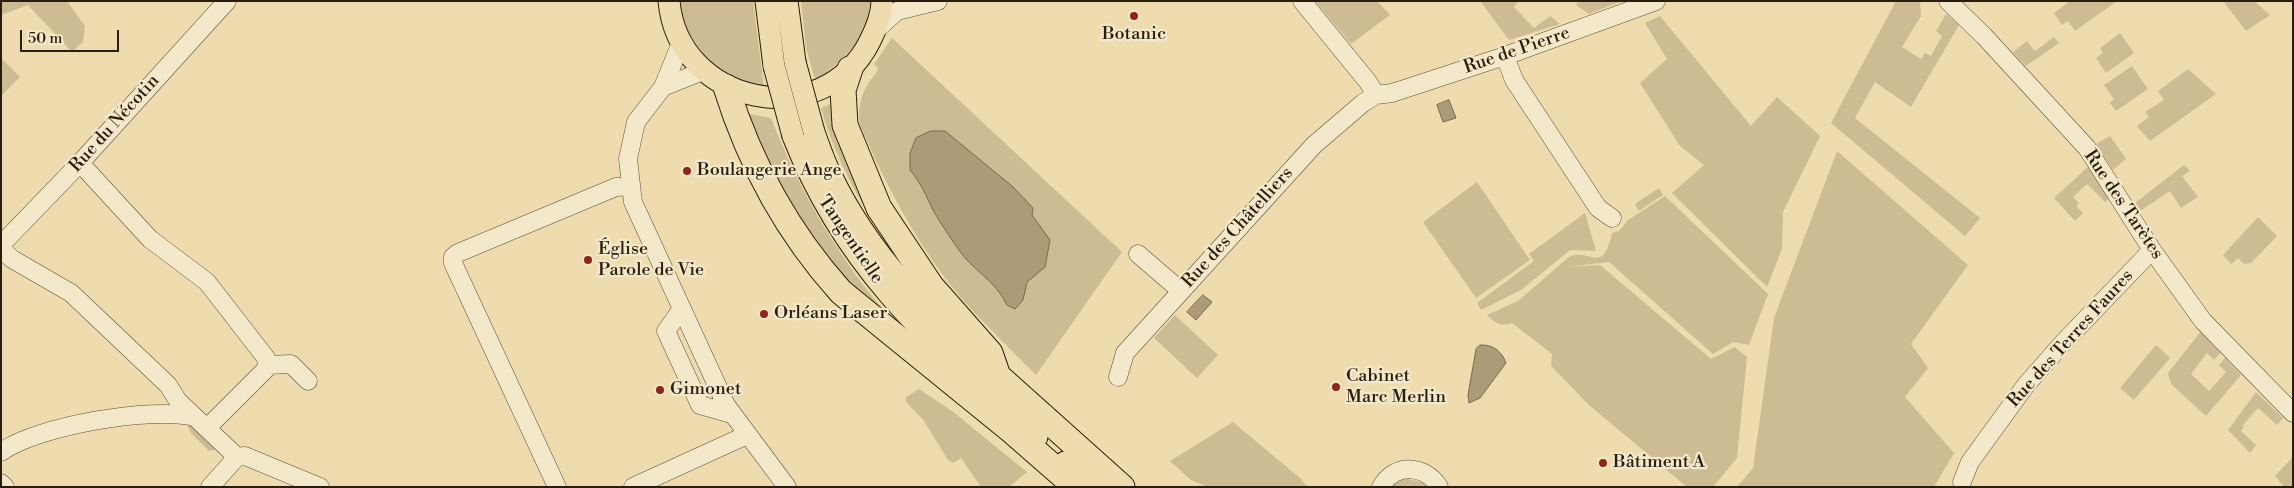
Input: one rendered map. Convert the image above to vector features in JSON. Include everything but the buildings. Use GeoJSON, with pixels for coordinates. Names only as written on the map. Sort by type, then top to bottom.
{"type":"FeatureCollection","features":[{"type":"Feature","properties":{"kind":"highway"},"geometry":{"type":"LineString","coordinates":[[850,69],[843,90],[845,126],[879,208],[931,286],[990,353],[998,376]]}},
{"type":"Feature","properties":{"kind":"highway"},"geometry":{"type":"LineString","coordinates":[[726,87],[753,162],[784,220],[818,266],[848,297],[1005,425],[1076,487]]}},
{"type":"Feature","properties":{"kind":"highway","name":"Tangentielle"},"geometry":{"type":"LineString","coordinates":[[998,376],[1122,487]]}},
{"type":"Feature","properties":{"kind":"main road","name":"Tangentielle"},"geometry":{"type":"LineString","coordinates":[[766,1],[774,66],[804,134],[831,175],[862,230],[902,283],[960,343],[998,376]]}},
{"type":"Feature","properties":{"kind":"main road"},"geometry":{"type":"LineString","coordinates":[[787,1],[804,134]]}},
{"type":"Feature","properties":{"kind":"main road"},"geometry":{"type":"LineString","coordinates":[[665,5],[681,43],[703,71],[726,87],[758,98],[791,98],[823,88],[850,69],[865,51],[876,30],[882,1]]}},
{"type":"Feature","properties":{"kind":"main road","name":"Tangentielle"},"geometry":{"type":"LineString","coordinates":[[804,134],[803,162],[859,260],[889,297],[953,362],[1093,487]]}},
{"type":"Feature","properties":{"kind":"street","name":"Rue du Nécotin"},"geometry":{"type":"LineString","coordinates":[[1,245],[80,163],[226,1]]}},
{"type":"Feature","properties":{"kind":"street"},"geometry":{"type":"LineString","coordinates":[[876,30],[897,11],[938,1]]}},
{"type":"Feature","properties":{"kind":"street"},"geometry":{"type":"LineString","coordinates":[[1302,1],[1368,82],[1376,95]]}},
{"type":"Feature","properties":{"kind":"street","name":"Rue de Pierre"},"geometry":{"type":"LineString","coordinates":[[1376,95],[1392,93],[1504,56],[1656,1]]}},
{"type":"Feature","properties":{"kind":"street","name":"Rue des Tarètes"},"geometry":{"type":"LineString","coordinates":[[1948,1],[1984,36],[2087,148],[2152,250],[2203,321],[2293,412]]}},
{"type":"Feature","properties":{"kind":"street"},"geometry":{"type":"LineString","coordinates":[[681,43],[663,87],[636,122],[628,159],[630,186],[636,211],[681,310],[732,414],[787,487]]}},
{"type":"Feature","properties":{"kind":"street"},"geometry":{"type":"LineString","coordinates":[[1504,56],[1514,80],[1598,208],[1612,218]]}},
{"type":"Feature","properties":{"kind":"street"},"geometry":{"type":"LineString","coordinates":[[663,87],[703,71]]}},
{"type":"Feature","properties":{"kind":"street","name":"Rue des Châtelliers"},"geometry":{"type":"LineString","coordinates":[[1118,377],[1125,353],[1314,145],[1344,117],[1376,95]]}},
{"type":"Feature","properties":{"kind":"street"},"geometry":{"type":"LineString","coordinates":[[80,163],[150,238],[207,282],[266,358],[268,365]]}},
{"type":"Feature","properties":{"kind":"street"},"geometry":{"type":"LineString","coordinates":[[557,487],[453,263],[453,258],[458,253],[616,187],[630,186]]}},
{"type":"Feature","properties":{"kind":"street"},"geometry":{"type":"LineString","coordinates":[[1,249],[12,259],[71,293],[168,385],[178,401],[237,457]]}},
{"type":"Feature","properties":{"kind":"street","name":"Rue des Terres Faures"},"geometry":{"type":"LineString","coordinates":[[1962,482],[1970,462],[2026,385],[2062,344],[2152,250]]}},
{"type":"Feature","properties":{"kind":"street"},"geometry":{"type":"LineString","coordinates":[[1138,254],[1181,291]]}},
{"type":"Feature","properties":{"kind":"street"},"geometry":{"type":"LineString","coordinates":[[1,452],[56,428],[152,414],[201,422],[268,365],[291,364],[308,381]]}},
{"type":"Feature","properties":{"kind":"street"},"geometry":{"type":"LineString","coordinates":[[633,487],[747,435]]}},
{"type":"Feature","properties":{"kind":"street"},"geometry":{"type":"LineString","coordinates":[[210,487],[237,457],[245,456],[320,487]]}},
{"type":"Feature","properties":{"kind":"street"},"geometry":{"type":"LineString","coordinates":[[1381,487],[1396,472],[1415,469],[1426,473],[1439,487]]}},
{"type":"Feature","properties":{"kind":"street"},"geometry":{"type":"LineString","coordinates":[[1,483],[5,487]]}},
{"type":"Feature","properties":{"kind":"shaded area"},"geometry":{"type":"Polygon","coordinates":[[[1,1],[67,1],[85,26],[83,42],[72,52],[28,5],[1,15],[1,1]]]}},
{"type":"Feature","properties":{"kind":"shaded area"},"geometry":{"type":"Polygon","coordinates":[[[679,1],[753,1],[764,87],[729,76],[709,62],[685,28],[679,1]]]}},
{"type":"Feature","properties":{"kind":"shaded area"},"geometry":{"type":"Polygon","coordinates":[[[801,1],[871,1],[865,26],[853,47],[836,65],[815,80],[806,47],[801,1]]]}},
{"type":"Feature","properties":{"kind":"shaded area"},"geometry":{"type":"Polygon","coordinates":[[[1315,1],[1377,1],[1390,15],[1351,44],[1315,1]]]}},
{"type":"Feature","properties":{"kind":"shaded area"},"geometry":{"type":"Polygon","coordinates":[[[1480,1],[1519,1],[1514,7],[1534,28],[1550,16],[1560,24],[1509,40],[1480,1]]]}},
{"type":"Feature","properties":{"kind":"shaded area"},"geometry":{"type":"Polygon","coordinates":[[[1579,1],[1622,1],[1589,14],[1576,5],[1579,1]]]}},
{"type":"Feature","properties":{"kind":"shaded area"},"geometry":{"type":"Polygon","coordinates":[[[1896,1],[1920,1],[1921,16],[1902,47],[1921,59],[1925,53],[1931,56],[1942,36],[1936,31],[1946,14],[1959,25],[1911,107],[1875,82],[1855,118],[1980,218],[1965,236],[1831,123],[1896,1]]]}},
{"type":"Feature","properties":{"kind":"shaded area"},"geometry":{"type":"Polygon","coordinates":[[[2070,1],[2117,1],[2075,31],[2068,21],[2062,25],[2054,13],[2070,1]]]}},
{"type":"Feature","properties":{"kind":"shaded area"},"geometry":{"type":"Polygon","coordinates":[[[2223,1],[2254,1],[2270,15],[2246,31],[2223,1]]]}},
{"type":"Feature","properties":{"kind":"shaded area"},"geometry":{"type":"Polygon","coordinates":[[[1660,16],[1751,126],[1777,97],[1820,136],[1783,212],[1782,249],[1767,287],[1672,193],[1704,165],[1680,146],[1640,83],[1667,59],[1645,23],[1660,16]]]}},
{"type":"Feature","properties":{"kind":"shaded area"},"geometry":{"type":"Polygon","coordinates":[[[2120,33],[2134,53],[2106,73],[2096,58],[2103,53],[2100,48],[2120,33]]]}},
{"type":"Feature","properties":{"kind":"shaded area"},"geometry":{"type":"Polygon","coordinates":[[[2054,37],[2059,43],[2026,66],[2013,52],[2027,41],[2035,51],[2054,37]]]}},
{"type":"Feature","properties":{"kind":"shaded area"},"geometry":{"type":"Polygon","coordinates":[[[892,38],[1122,252],[1036,375],[972,310],[938,268],[901,209],[879,168],[860,125],[859,110],[862,96],[877,72],[878,68],[874,64],[892,38]]]}},
{"type":"Feature","properties":{"kind":"shaded area"},"geometry":{"type":"Polygon","coordinates":[[[1,58],[20,77],[1,96],[1,58]]]}},
{"type":"Feature","properties":{"kind":"shaded area"},"geometry":{"type":"Polygon","coordinates":[[[2132,66],[2148,89],[2116,111],[2110,103],[2114,99],[2104,85],[2132,66]]]}},
{"type":"Feature","properties":{"kind":"shaded area"},"geometry":{"type":"Polygon","coordinates":[[[2188,69],[2216,94],[2150,141],[2137,126],[2149,117],[2145,112],[2164,100],[2158,91],[2188,69]]]}},
{"type":"Feature","properties":{"kind":"shaded area"},"geometry":{"type":"Polygon","coordinates":[[[1449,100],[1456,118],[1443,122],[1437,105],[1449,100]]]}},
{"type":"Feature","properties":{"kind":"shaded area"},"geometry":{"type":"Polygon","coordinates":[[[836,102],[912,276],[884,238],[858,196],[837,153],[821,108],[836,102]]]}},
{"type":"Feature","properties":{"kind":"shaded area"},"geometry":{"type":"Polygon","coordinates":[[[750,114],[771,118],[797,176],[828,232],[864,286],[906,335],[808,244],[746,118],[750,114]]]}},
{"type":"Feature","properties":{"kind":"shaded area"},"geometry":{"type":"Polygon","coordinates":[[[931,131],[945,131],[1012,186],[1033,208],[1032,215],[1050,240],[1045,267],[1027,282],[1023,300],[1015,309],[1007,305],[993,285],[962,254],[940,222],[910,170],[910,153],[916,138],[931,131]]]}},
{"type":"Feature","properties":{"kind":"shaded area"},"geometry":{"type":"Polygon","coordinates":[[[2110,136],[2126,159],[2113,170],[2096,144],[2110,136]]]}},
{"type":"Feature","properties":{"kind":"shaded area"},"geometry":{"type":"Polygon","coordinates":[[[1837,151],[1968,265],[1911,344],[1928,368],[1905,397],[1954,453],[1934,487],[1737,487],[1753,468],[1774,318],[1837,151]]]}},
{"type":"Feature","properties":{"kind":"shaded area"},"geometry":{"type":"Polygon","coordinates":[[[2184,165],[2190,171],[2182,176],[2198,197],[2181,208],[2170,191],[2140,211],[2135,203],[2184,165]]]}},
{"type":"Feature","properties":{"kind":"shaded area"},"geometry":{"type":"Polygon","coordinates":[[[2089,166],[2109,198],[2105,202],[2087,184],[2073,197],[2079,203],[2076,206],[2083,213],[2075,221],[2054,198],[2089,166]]]}},
{"type":"Feature","properties":{"kind":"shaded area"},"geometry":{"type":"Polygon","coordinates":[[[1477,182],[1530,260],[1476,298],[1423,222],[1477,182]]]}},
{"type":"Feature","properties":{"kind":"shaded area"},"geometry":{"type":"Polygon","coordinates":[[[1659,188],[1663,195],[1639,211],[1635,204],[1659,188]]]}},
{"type":"Feature","properties":{"kind":"shaded area"},"geometry":{"type":"Polygon","coordinates":[[[1665,196],[1768,294],[1749,345],[1733,342],[1713,354],[1609,262],[1566,267],[1600,265],[1711,359],[1735,347],[1747,357],[1737,458],[1713,487],[1687,487],[1589,405],[1551,366],[1552,354],[1512,323],[1498,324],[1487,315],[1518,301],[1569,257],[1583,255],[1595,258],[1600,257],[1608,246],[1612,233],[1619,231],[1628,220],[1665,196]]]}},
{"type":"Feature","properties":{"kind":"shaded area"},"geometry":{"type":"Polygon","coordinates":[[[1585,213],[1596,251],[1570,250],[1521,290],[1481,310],[1477,303],[1534,261],[1529,254],[1585,213]]]}},
{"type":"Feature","properties":{"kind":"shaded area"},"geometry":{"type":"Polygon","coordinates":[[[2258,217],[2277,236],[2251,263],[2244,264],[2238,258],[2231,264],[2223,255],[2258,217]]]}},
{"type":"Feature","properties":{"kind":"shaded area"},"geometry":{"type":"Polygon","coordinates":[[[1203,295],[1212,302],[1196,320],[1187,312],[1203,295]]]}},
{"type":"Feature","properties":{"kind":"shaded area"},"geometry":{"type":"Polygon","coordinates":[[[1175,315],[1218,355],[1197,378],[1154,338],[1175,315]]]}},
{"type":"Feature","properties":{"kind":"shaded area"},"geometry":{"type":"Polygon","coordinates":[[[2201,331],[2220,353],[2214,360],[2207,353],[2191,374],[2209,391],[2226,372],[2219,365],[2225,358],[2241,375],[2206,416],[2171,384],[2168,373],[2201,331]]]}},
{"type":"Feature","properties":{"kind":"shaded area"},"geometry":{"type":"Polygon","coordinates":[[[1480,345],[1496,349],[1506,363],[1480,398],[1469,403],[1468,395],[1476,349],[1480,345]]]}},
{"type":"Feature","properties":{"kind":"shaded area"},"geometry":{"type":"Polygon","coordinates":[[[2156,345],[2170,358],[2134,400],[2120,388],[2156,345]]]}},
{"type":"Feature","properties":{"kind":"shaded area"},"geometry":{"type":"Polygon","coordinates":[[[919,389],[952,411],[1027,472],[1009,487],[981,487],[961,458],[953,463],[948,460],[924,421],[906,402],[906,397],[919,389]]]}},
{"type":"Feature","properties":{"kind":"shaded area"},"geometry":{"type":"Polygon","coordinates":[[[2256,392],[2283,418],[2277,425],[2258,408],[2242,426],[2244,427],[2241,431],[2256,445],[2250,453],[2228,430],[2256,392]]]}},
{"type":"Feature","properties":{"kind":"shaded area"},"geometry":{"type":"Polygon","coordinates":[[[1233,422],[1301,479],[1307,487],[1208,487],[1191,480],[1170,461],[1233,422]]]}},
{"type":"Feature","properties":{"kind":"shaded area"},"geometry":{"type":"Polygon","coordinates":[[[187,423],[217,449],[209,451],[190,432],[187,423]]]}},
{"type":"Feature","properties":{"kind":"shaded area"},"geometry":{"type":"Polygon","coordinates":[[[2293,457],[2293,487],[2284,487],[2275,476],[2293,457]]]}},
{"type":"Feature","properties":{"kind":"shaded area"},"geometry":{"type":"Polygon","coordinates":[[[1407,479],[1422,482],[1427,487],[1391,487],[1399,480],[1407,479]]]}},
{"type":"Feature","properties":{"kind":"place","name":"Botanic"},"geometry":{"type":"Point","coordinates":[1134,16]}},
{"type":"Feature","properties":{"kind":"place","name":"Boulangerie Ange"},"geometry":{"type":"Point","coordinates":[687,171]}},
{"type":"Feature","properties":{"kind":"place","name":"Église Parole de Vie"},"geometry":{"type":"Point","coordinates":[588,260]}},
{"type":"Feature","properties":{"kind":"place","name":"Orléans Laser"},"geometry":{"type":"Point","coordinates":[764,314]}},
{"type":"Feature","properties":{"kind":"place","name":"Cabinet Marc Merlin"},"geometry":{"type":"Point","coordinates":[1336,387]}},
{"type":"Feature","properties":{"kind":"place","name":"Gimonet"},"geometry":{"type":"Point","coordinates":[660,390]}},
{"type":"Feature","properties":{"kind":"place","name":"Bâtiment A"},"geometry":{"type":"Point","coordinates":[1603,463]}}]}
